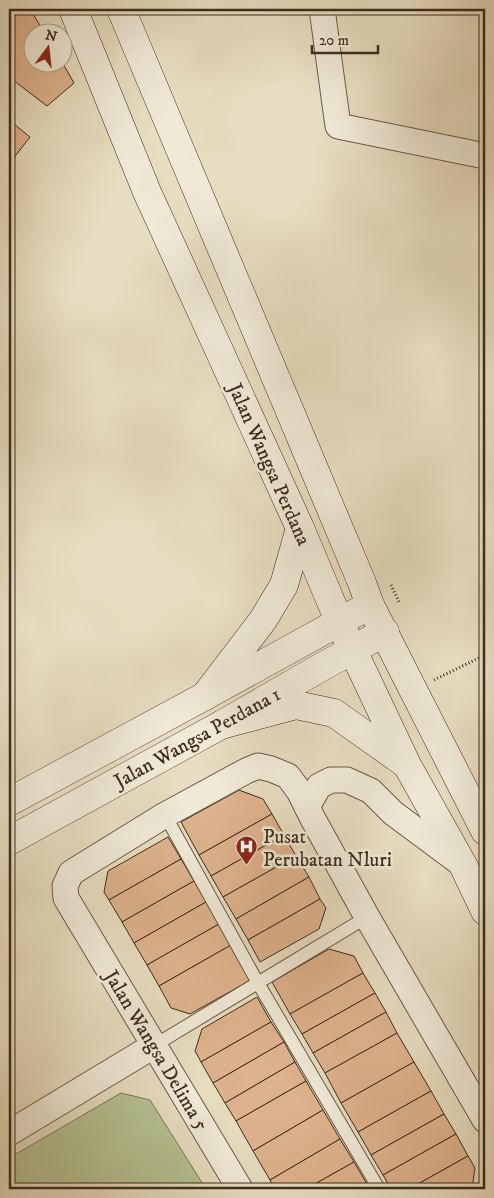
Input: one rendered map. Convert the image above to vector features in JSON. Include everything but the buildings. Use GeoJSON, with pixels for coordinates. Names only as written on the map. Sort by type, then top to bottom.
{"type":"FeatureCollection","features":[{"type":"Feature","properties":{"kind":"main road","name":"Jalan Wangsa Perdana"},"geometry":{"type":"LineString","coordinates":[[73,9],[147,192],[300,528],[339,622],[407,765],[463,865],[485,910]]}},
{"type":"Feature","properties":{"kind":"main road","name":"Jalan Wangsa Perdana"},"geometry":{"type":"LineString","coordinates":[[121,9],[370,605],[485,830]]}},
{"type":"Feature","properties":{"kind":"main road"},"geometry":{"type":"LineString","coordinates":[[205,696],[263,620],[284,585],[300,528]]}},
{"type":"Feature","properties":{"kind":"main road","name":"Jalan Wangsa Perdana 1"},"geometry":{"type":"LineString","coordinates":[[9,802],[370,605]]}},
{"type":"Feature","properties":{"kind":"main road","name":"Jalan Wangsa Perdana 1"},"geometry":{"type":"LineString","coordinates":[[9,841],[221,725],[385,632]]}},
{"type":"Feature","properties":{"kind":"main road"},"geometry":{"type":"LineString","coordinates":[[221,725],[296,705],[334,713],[407,765]]}},
{"type":"Feature","properties":{"kind":"street"},"geometry":{"type":"LineString","coordinates":[[322,9],[338,126],[485,156]]}},
{"type":"Feature","properties":{"kind":"street","name":"Jalan Wangsa Delima 5"},"geometry":{"type":"LineString","coordinates":[[240,1189],[66,898],[65,886],[71,873],[165,815],[258,766],[288,776],[299,791],[367,917],[485,1120]]}},
{"type":"Feature","properties":{"kind":"street"},"geometry":{"type":"LineString","coordinates":[[307,807],[319,786],[331,780],[347,780],[371,792],[392,813],[463,865]]}},
{"type":"Feature","properties":{"kind":"street"},"geometry":{"type":"LineString","coordinates":[[9,1133],[155,1045]]}},
{"type":"Feature","properties":{"kind":"lane"},"geometry":{"type":"LineString","coordinates":[[165,815],[258,983],[379,1189]]}},
{"type":"Feature","properties":{"kind":"lane"},"geometry":{"type":"LineString","coordinates":[[155,1045],[367,917]]}},
{"type":"Feature","properties":{"kind":"path"},"geometry":{"type":"LineString","coordinates":[[414,690],[485,655]]}},
{"type":"Feature","properties":{"kind":"green space"},"geometry":{"type":"Polygon","coordinates":[[[121,1093],[150,1100],[206,1189],[9,1189],[9,1158],[121,1093]]]}},
{"type":"Feature","properties":{"kind":"place","name":"Pusat Perubatan Nluri"},"geometry":{"type":"Point","coordinates":[247,866]}}]}
